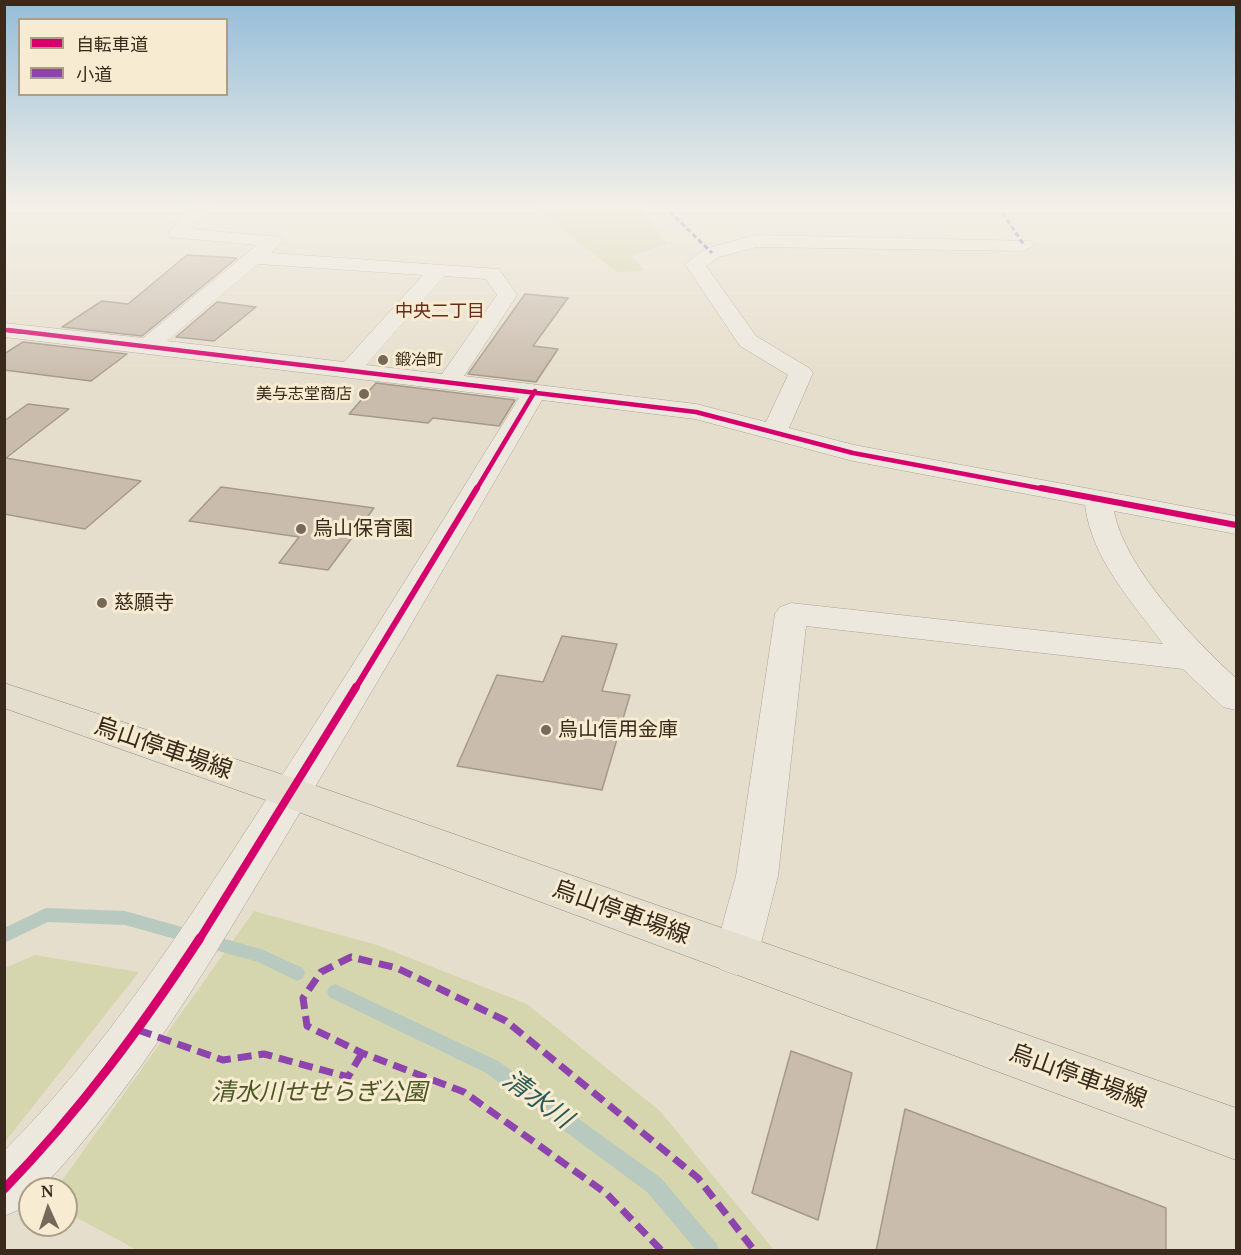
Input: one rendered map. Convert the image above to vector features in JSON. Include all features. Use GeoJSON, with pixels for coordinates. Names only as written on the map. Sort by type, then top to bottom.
{"type":"FeatureCollection","features":[{"type":"Feature","properties":{"kind":"main road","name":"烏山停車場線"},"geometry":{"type":"LineString","coordinates":[[4,695],[291,793],[1236,1134]]}},
{"type":"Feature","properties":{"kind":"street"},"geometry":{"type":"LineString","coordinates":[[148,345],[246,265]]}},
{"type":"Feature","properties":{"kind":"street"},"geometry":{"type":"LineString","coordinates":[[355,265],[492,273],[507,295],[449,381]]}},
{"type":"Feature","properties":{"kind":"street"},"geometry":{"type":"LineString","coordinates":[[695,265],[748,341],[801,373],[774,433]]}},
{"type":"Feature","properties":{"kind":"street"},"geometry":{"type":"LineString","coordinates":[[350,369],[438,270]]}},
{"type":"Feature","properties":{"kind":"street"},"geometry":{"type":"LineString","coordinates":[[4,330],[148,345],[696,412],[853,453],[1236,525]]}},
{"type":"Feature","properties":{"kind":"street"},"geometry":{"type":"LineString","coordinates":[[4,1189],[30,1164],[87,1097],[153,1010],[291,793],[536,391]]}},
{"type":"Feature","properties":{"kind":"street"},"geometry":{"type":"LineString","coordinates":[[1098,499],[1101,519],[1118,562],[1192,658],[1236,698]]}},
{"type":"Feature","properties":{"kind":"street"},"geometry":{"type":"LineString","coordinates":[[736,955],[756,876],[791,614],[1102,650],[1192,658]]}},
{"type":"Feature","properties":{"kind":"green space"},"geometry":{"type":"Polygon","coordinates":[[[607,265],[639,265],[644,271],[617,272],[607,265]]]}},
{"type":"Feature","properties":{"kind":"green space","name":"清水川せせらぎ公園"},"geometry":{"type":"Polygon","coordinates":[[[254,911],[377,945],[527,1004],[660,1111],[774,1250],[137,1250],[78,1218],[78,1177],[65,1177],[254,911]]]}},
{"type":"Feature","properties":{"kind":"green space"},"geometry":{"type":"Polygon","coordinates":[[[35,955],[139,972],[5,1142],[5,968],[35,955]]]}},
{"type":"Feature","properties":{"kind":"building"},"geometry":{"type":"Polygon","coordinates":[[[175,265],[229,265],[142,336],[62,327],[102,301],[128,304],[175,265]]]}},
{"type":"Feature","properties":{"kind":"building"},"geometry":{"type":"Polygon","coordinates":[[[525,294],[568,298],[533,346],[558,349],[536,382],[468,374],[525,294]]]}},
{"type":"Feature","properties":{"kind":"building"},"geometry":{"type":"Polygon","coordinates":[[[217,302],[256,307],[214,341],[176,337],[217,302]]]}},
{"type":"Feature","properties":{"kind":"building"},"geometry":{"type":"Polygon","coordinates":[[[23,342],[127,354],[91,381],[4,370],[4,354],[23,342]]]}},
{"type":"Feature","properties":{"kind":"building"},"geometry":{"type":"Polygon","coordinates":[[[376,383],[515,400],[499,426],[433,418],[428,423],[349,414],[376,383]]]}},
{"type":"Feature","properties":{"kind":"building"},"geometry":{"type":"Polygon","coordinates":[[[28,404],[69,409],[6,458],[141,481],[85,529],[4,514],[4,421],[28,404]]]}},
{"type":"Feature","properties":{"kind":"building","name":"烏山保育園"},"geometry":{"type":"Polygon","coordinates":[[[221,487],[374,508],[328,570],[279,563],[299,537],[189,521],[221,487]]]}},
{"type":"Feature","properties":{"kind":"building","name":"烏山信用金庫"},"geometry":{"type":"Polygon","coordinates":[[[562,636],[617,644],[602,691],[630,695],[602,790],[457,766],[497,675],[543,682],[562,636]]]}},
{"type":"Feature","properties":{"kind":"building"},"geometry":{"type":"Polygon","coordinates":[[[791,1051],[852,1073],[818,1220],[752,1193],[791,1051]]]}},
{"type":"Feature","properties":{"kind":"building"},"geometry":{"type":"Polygon","coordinates":[[[905,1109],[1166,1208],[1166,1251],[876,1251],[905,1109]]]}},
{"type":"Feature","properties":{"kind":"waterway","name":"清水川"},"geometry":{"type":"LineString","coordinates":[[4,936],[46,915],[125,918],[261,956],[297,973]]}},
{"type":"Feature","properties":{"kind":"waterway","name":"清水川"},"geometry":{"type":"LineString","coordinates":[[335,992],[492,1067],[654,1185],[709,1250]]}},
{"type":"Feature","properties":{"kind":"marked path"},"geometry":{"type":"LineString","coordinates":[[661,1250],[607,1194],[464,1092],[362,1053],[307,1026],[303,998],[321,972],[351,957],[397,968],[506,1021],[698,1178],[754,1250]]}},
{"type":"Feature","properties":{"kind":"marked path"},"geometry":{"type":"LineString","coordinates":[[138,1030],[223,1060],[264,1054],[348,1077],[362,1053]]}},
{"type":"Feature","properties":{"kind":"cycle path"},"geometry":{"type":"LineString","coordinates":[[4,330],[148,345],[696,412],[853,453],[1236,525]]}},
{"type":"Feature","properties":{"kind":"cycle path"},"geometry":{"type":"LineString","coordinates":[[4,1189],[77,1110],[110,1068],[202,935],[329,732],[535,391]]}},
{"type":"Feature","properties":{"kind":"place","name":"鍛冶町"},"geometry":{"type":"Point","coordinates":[383,360]}},
{"type":"Feature","properties":{"kind":"place","name":"美与志堂商店"},"geometry":{"type":"Point","coordinates":[364,394]}},
{"type":"Feature","properties":{"kind":"place","name":"烏山保育園"},"geometry":{"type":"Point","coordinates":[301,529]}},
{"type":"Feature","properties":{"kind":"place","name":"慈願寺"},"geometry":{"type":"Point","coordinates":[102,603]}},
{"type":"Feature","properties":{"kind":"place","name":"烏山信用金庫"},"geometry":{"type":"Point","coordinates":[546,730]}},
{"type":"Feature","properties":{"kind":"district","name":"中央二丁目"},"geometry":{"type":"Point","coordinates":[440,312]}}]}
